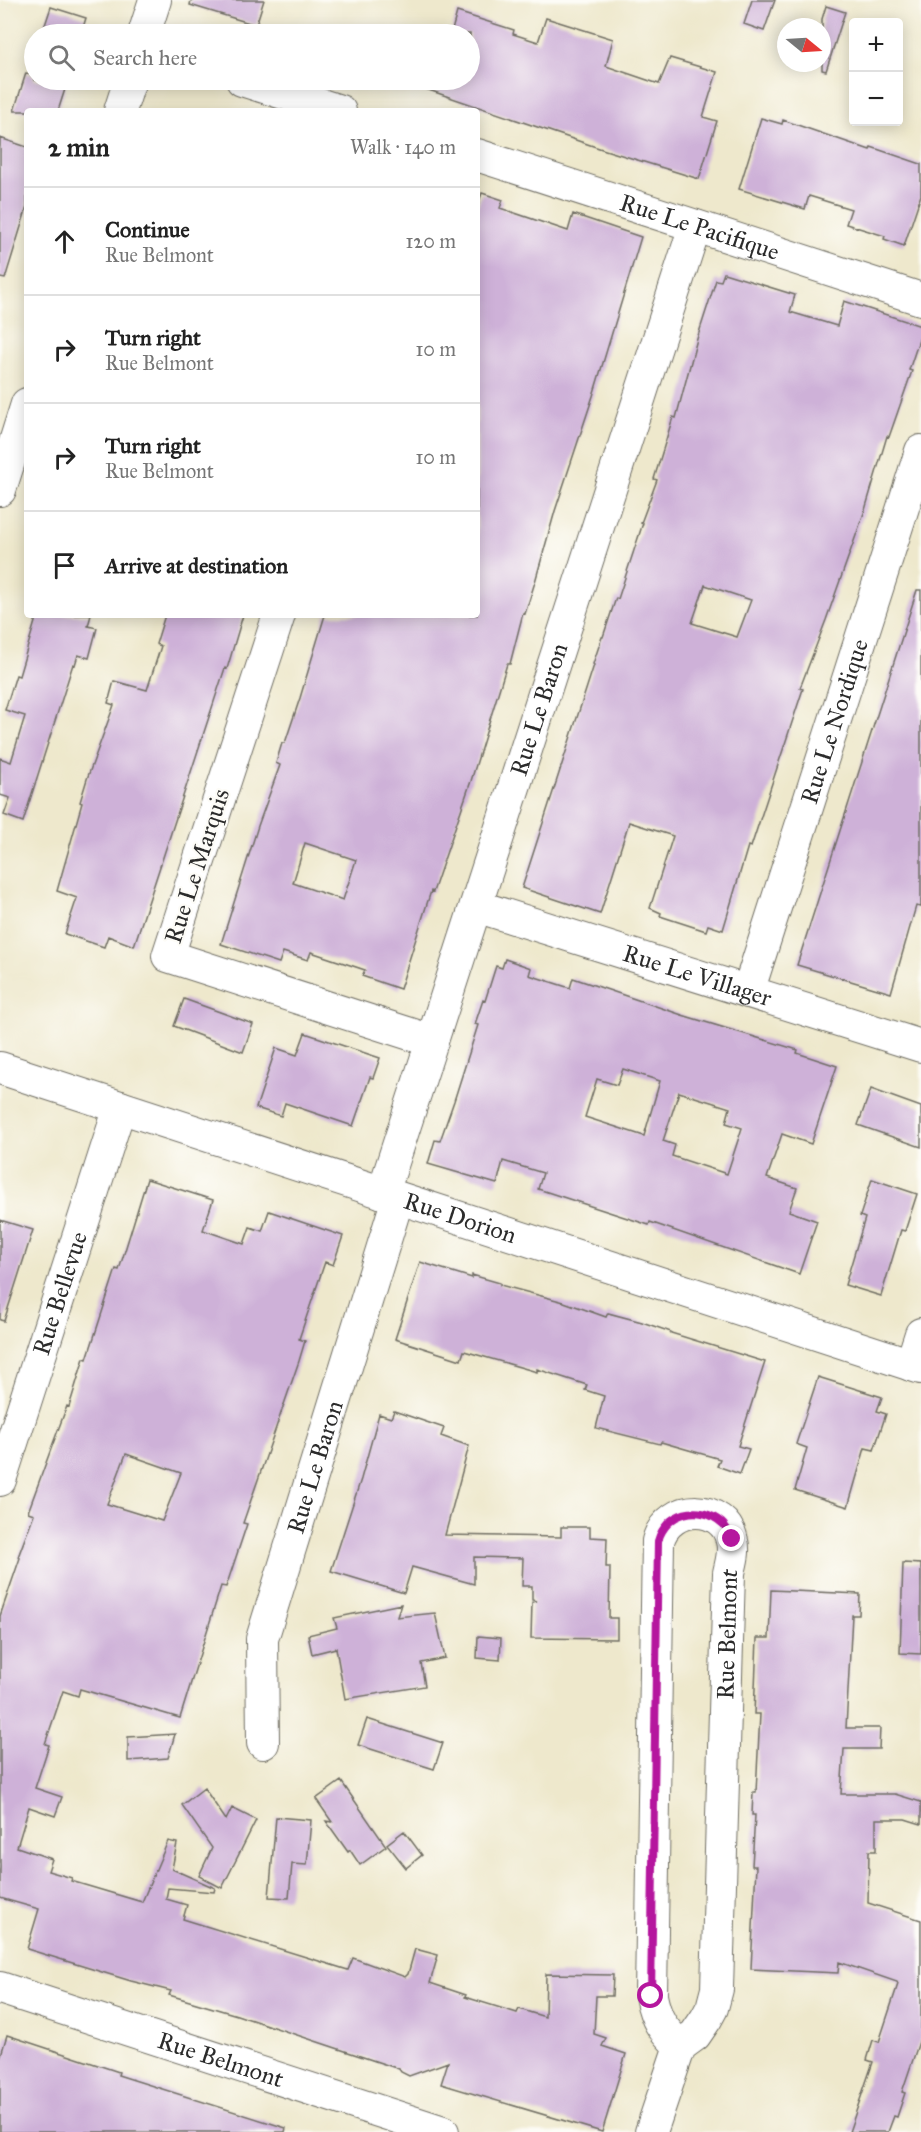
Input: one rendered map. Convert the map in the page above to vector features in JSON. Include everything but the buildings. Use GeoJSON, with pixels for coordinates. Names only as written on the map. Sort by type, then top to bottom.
{"type":"FeatureCollection","features":[{"type":"Feature","properties":{"kind":"street"},"geometry":{"type":"LineString","coordinates":[[147,24],[155,0]]}},
{"type":"Feature","properties":{"kind":"street"},"geometry":{"type":"LineString","coordinates":[[121,108],[127,90]]}},
{"type":"Feature","properties":{"kind":"street"},"geometry":{"type":"LineString","coordinates":[[274,90],[331,108]]}},
{"type":"Feature","properties":{"kind":"street","name":"Rue Le Pacifique"},"geometry":{"type":"LineString","coordinates":[[480,156],[921,299]]}},
{"type":"Feature","properties":{"kind":"street","name":"Rue Le Baron"},"geometry":{"type":"LineString","coordinates":[[263,1743],[262,1638],[432,1041],[695,226]]}},
{"type":"Feature","properties":{"kind":"street"},"geometry":{"type":"LineString","coordinates":[[0,490],[24,414]]}},
{"type":"Feature","properties":{"kind":"street","name":"Rue Le Nordique"},"geometry":{"type":"LineString","coordinates":[[748,992],[921,451]]}},
{"type":"Feature","properties":{"kind":"street","name":"Rue Le Marquis"},"geometry":{"type":"LineString","coordinates":[[278,618],[168,956],[432,1041]]}},
{"type":"Feature","properties":{"kind":"street","name":"Rue Le Villager"},"geometry":{"type":"LineString","coordinates":[[476,906],[921,1046]]}},
{"type":"Feature","properties":{"kind":"street","name":"Rue Dorion"},"geometry":{"type":"LineString","coordinates":[[0,1068],[916,1367]]}},
{"type":"Feature","properties":{"kind":"street","name":"Rue Bellevue"},"geometry":{"type":"LineString","coordinates":[[0,1480],[120,1107]]}},
{"type":"Feature","properties":{"kind":"street"},"geometry":{"type":"LineString","coordinates":[[916,1367],[921,1334]]}},
{"type":"Feature","properties":{"kind":"street","name":"Rue Belmont"},"geometry":{"type":"LineString","coordinates":[[651,2132],[680,2046],[695,2035],[706,2019],[712,2008],[717,1989],[729,1573],[733,1556],[732,1539],[724,1524],[710,1514],[694,1512],[680,1514],[670,1520],[660,1531],[658,1541],[651,1996],[660,2025],[680,2046]]}},
{"type":"Feature","properties":{"kind":"street","name":"Rue Belmont"},"geometry":{"type":"LineString","coordinates":[[0,1988],[443,2132]]}},
{"type":"Feature","properties":{"kind":"route"},"geometry":{"type":"LineString","coordinates":[[651,1996],[658,1541],[660,1531],[670,1520],[680,1514],[694,1512],[710,1514],[724,1524],[732,1539]]}}]}
